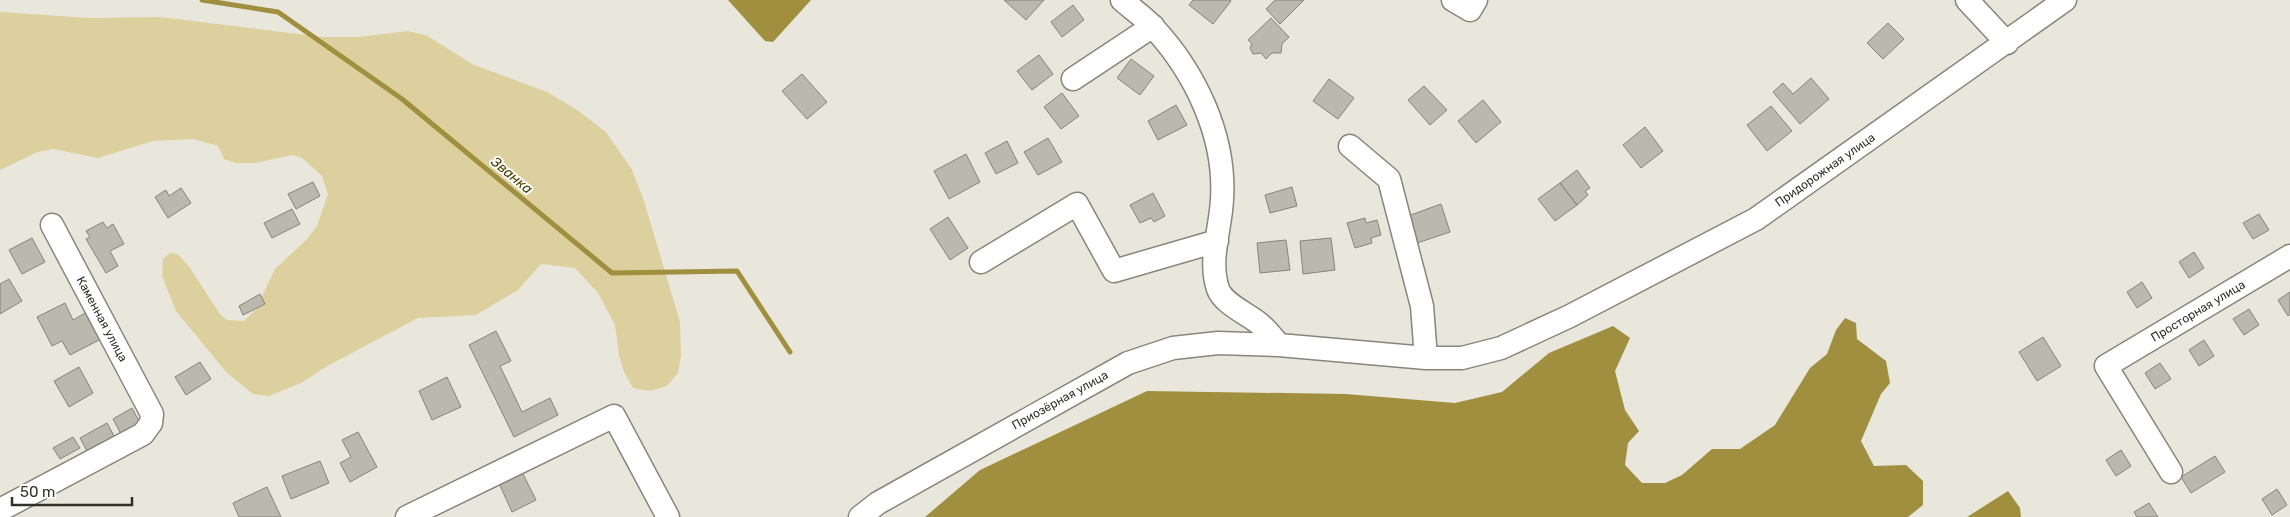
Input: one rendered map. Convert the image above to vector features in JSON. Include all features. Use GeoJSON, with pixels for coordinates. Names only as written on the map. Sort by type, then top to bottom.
{"type":"FeatureCollection","features":[{"type":"Feature","properties":{"kind":"street"},"geometry":{"type":"LineString","coordinates":[[1122,0],[1153,26],[1178,57],[1202,98],[1213,127],[1221,164],[1223,198],[1214,270],[1218,290],[1225,298],[1261,325],[1279,345]]}},
{"type":"Feature","properties":{"kind":"street"},"geometry":{"type":"LineString","coordinates":[[1453,0],[1470,10],[1476,0]]}},
{"type":"Feature","properties":{"kind":"street"},"geometry":{"type":"LineString","coordinates":[[1967,0],[2007,43]]}},
{"type":"Feature","properties":{"kind":"street","name":"Придорожная улица"},"geometry":{"type":"LineString","coordinates":[[1426,358],[1462,358],[1501,348],[1570,316],[1756,219],[2007,43],[2065,0]]}},
{"type":"Feature","properties":{"kind":"street"},"geometry":{"type":"LineString","coordinates":[[1073,79],[1153,26]]}},
{"type":"Feature","properties":{"kind":"street"},"geometry":{"type":"LineString","coordinates":[[1350,146],[1389,179],[1422,306],[1426,358]]}},
{"type":"Feature","properties":{"kind":"street"},"geometry":{"type":"LineString","coordinates":[[981,262],[1077,204],[1114,271],[1217,241]]}},
{"type":"Feature","properties":{"kind":"street","name":"Каменная улица"},"geometry":{"type":"LineString","coordinates":[[0,510],[143,434],[151,423],[152,414],[52,225]]}},
{"type":"Feature","properties":{"kind":"street","name":"Просторная улица"},"geometry":{"type":"LineString","coordinates":[[2171,472],[2106,366],[2290,256]]}},
{"type":"Feature","properties":{"kind":"street","name":"Приозёрная улица"},"geometry":{"type":"LineString","coordinates":[[860,517],[878,503],[1128,363],[1172,348],[1218,343],[1279,345],[1426,358]]}},
{"type":"Feature","properties":{"kind":"street"},"geometry":{"type":"LineString","coordinates":[[407,517],[614,416],[668,517]]}},
{"type":"Feature","properties":{"kind":"shaded area"},"geometry":{"type":"Polygon","coordinates":[[[728,0],[811,0],[773,42],[765,41],[728,0]]]}},
{"type":"Feature","properties":{"kind":"shaded area"},"geometry":{"type":"Polygon","coordinates":[[[0,12],[90,18],[160,17],[322,37],[359,37],[408,31],[426,35],[472,64],[547,92],[577,110],[606,132],[632,170],[644,201],[680,322],[681,356],[678,373],[667,386],[650,391],[633,388],[624,372],[619,355],[615,325],[598,293],[575,268],[541,264],[518,290],[476,315],[418,318],[331,364],[301,383],[269,396],[253,394],[227,373],[176,311],[162,276],[163,259],[170,253],[178,254],[190,268],[220,314],[227,320],[244,321],[256,309],[275,269],[306,240],[317,226],[328,194],[322,176],[302,158],[293,155],[255,163],[236,163],[224,159],[218,146],[193,139],[153,141],[98,158],[53,149],[38,152],[0,170],[0,12]]]}},
{"type":"Feature","properties":{"kind":"shaded area"},"geometry":{"type":"Polygon","coordinates":[[[1845,318],[1856,323],[1857,339],[1886,361],[1890,383],[1881,394],[1861,441],[1874,466],[1906,465],[1923,481],[1923,505],[1908,517],[925,517],[980,470],[1147,391],[1346,394],[1455,403],[1502,392],[1549,353],[1613,326],[1630,338],[1615,371],[1625,410],[1639,431],[1628,443],[1625,465],[1642,483],[1665,483],[1682,475],[1712,449],[1740,449],[1775,425],[1810,368],[1827,354],[1836,330],[1845,318]]]}},
{"type":"Feature","properties":{"kind":"shaded area"},"geometry":{"type":"Polygon","coordinates":[[[2008,491],[2020,508],[2021,517],[1967,517],[2008,491]]]}},
{"type":"Feature","properties":{"kind":"building"},"geometry":{"type":"Polygon","coordinates":[[[1004,0],[1044,0],[1026,20],[1004,0]]]}},
{"type":"Feature","properties":{"kind":"building"},"geometry":{"type":"Polygon","coordinates":[[[1193,0],[1231,1],[1213,24],[1189,5],[1193,0]]]}},
{"type":"Feature","properties":{"kind":"building"},"geometry":{"type":"Polygon","coordinates":[[[1275,0],[1304,0],[1280,24],[1266,9],[1275,0]]]}},
{"type":"Feature","properties":{"kind":"building"},"geometry":{"type":"Polygon","coordinates":[[[1073,5],[1084,20],[1062,37],[1051,22],[1073,5]]]}},
{"type":"Feature","properties":{"kind":"building"},"geometry":{"type":"Polygon","coordinates":[[[1271,18],[1289,37],[1282,44],[1281,53],[1272,53],[1266,59],[1261,53],[1253,54],[1250,48],[1252,44],[1248,40],[1271,18]]]}},
{"type":"Feature","properties":{"kind":"building"},"geometry":{"type":"Polygon","coordinates":[[[1888,23],[1904,39],[1883,59],[1867,43],[1888,23]]]}},
{"type":"Feature","properties":{"kind":"building"},"geometry":{"type":"Polygon","coordinates":[[[1039,55],[1053,74],[1032,90],[1017,71],[1039,55]]]}},
{"type":"Feature","properties":{"kind":"building"},"geometry":{"type":"Polygon","coordinates":[[[1131,59],[1154,76],[1140,95],[1117,78],[1131,59]]]}},
{"type":"Feature","properties":{"kind":"building"},"geometry":{"type":"Polygon","coordinates":[[[802,74],[827,102],[807,119],[782,91],[802,74]]]}},
{"type":"Feature","properties":{"kind":"building"},"geometry":{"type":"Polygon","coordinates":[[[1811,78],[1829,99],[1800,124],[1773,92],[1783,83],[1793,94],[1811,78]]]}},
{"type":"Feature","properties":{"kind":"building"},"geometry":{"type":"Polygon","coordinates":[[[1329,79],[1354,98],[1338,119],[1313,101],[1329,79]]]}},
{"type":"Feature","properties":{"kind":"building"},"geometry":{"type":"Polygon","coordinates":[[[1424,86],[1447,110],[1430,125],[1408,100],[1424,86]]]}},
{"type":"Feature","properties":{"kind":"building"},"geometry":{"type":"Polygon","coordinates":[[[1062,93],[1079,116],[1061,129],[1044,107],[1062,93]]]}},
{"type":"Feature","properties":{"kind":"building"},"geometry":{"type":"Polygon","coordinates":[[[1483,100],[1501,122],[1476,143],[1458,121],[1483,100]]]}},
{"type":"Feature","properties":{"kind":"building"},"geometry":{"type":"Polygon","coordinates":[[[1176,105],[1187,125],[1158,140],[1148,121],[1176,105]]]}},
{"type":"Feature","properties":{"kind":"building"},"geometry":{"type":"Polygon","coordinates":[[[1771,106],[1792,131],[1767,151],[1747,125],[1771,106]]]}},
{"type":"Feature","properties":{"kind":"building"},"geometry":{"type":"Polygon","coordinates":[[[1645,127],[1663,151],[1641,168],[1623,145],[1645,127]]]}},
{"type":"Feature","properties":{"kind":"building"},"geometry":{"type":"Polygon","coordinates":[[[1048,138],[1062,162],[1038,175],[1024,152],[1048,138]]]}},
{"type":"Feature","properties":{"kind":"building"},"geometry":{"type":"Polygon","coordinates":[[[1007,141],[1018,163],[996,174],[985,153],[1007,141]]]}},
{"type":"Feature","properties":{"kind":"building"},"geometry":{"type":"Polygon","coordinates":[[[966,154],[980,182],[949,199],[934,171],[966,154]]]}},
{"type":"Feature","properties":{"kind":"building"},"geometry":{"type":"Polygon","coordinates":[[[1577,170],[1590,188],[1585,191],[1588,195],[1577,205],[1560,183],[1577,170]]]}},
{"type":"Feature","properties":{"kind":"building"},"geometry":{"type":"Polygon","coordinates":[[[313,182],[320,196],[296,209],[288,194],[313,182]]]}},
{"type":"Feature","properties":{"kind":"building"},"geometry":{"type":"Polygon","coordinates":[[[1560,183],[1577,205],[1555,221],[1538,199],[1560,183]]]}},
{"type":"Feature","properties":{"kind":"building"},"geometry":{"type":"Polygon","coordinates":[[[1292,187],[1297,206],[1270,213],[1265,195],[1292,187]]]}},
{"type":"Feature","properties":{"kind":"building"},"geometry":{"type":"Polygon","coordinates":[[[181,188],[191,203],[168,218],[155,197],[166,190],[169,196],[181,188]]]}},
{"type":"Feature","properties":{"kind":"building"},"geometry":{"type":"Polygon","coordinates":[[[1153,193],[1165,216],[1154,222],[1151,218],[1140,223],[1130,205],[1153,193]]]}},
{"type":"Feature","properties":{"kind":"building"},"geometry":{"type":"Polygon","coordinates":[[[1441,204],[1450,232],[1417,243],[1408,216],[1441,204]]]}},
{"type":"Feature","properties":{"kind":"building"},"geometry":{"type":"Polygon","coordinates":[[[292,209],[300,224],[272,238],[264,223],[292,209]]]}},
{"type":"Feature","properties":{"kind":"building"},"geometry":{"type":"Polygon","coordinates":[[[2259,214],[2269,230],[2253,239],[2243,223],[2259,214]]]}},
{"type":"Feature","properties":{"kind":"building"},"geometry":{"type":"Polygon","coordinates":[[[948,217],[968,248],[950,260],[930,229],[948,217]]]}},
{"type":"Feature","properties":{"kind":"building"},"geometry":{"type":"Polygon","coordinates":[[[1365,218],[1366,223],[1377,220],[1381,235],[1371,238],[1372,243],[1355,248],[1347,223],[1365,218]]]}},
{"type":"Feature","properties":{"kind":"building"},"geometry":{"type":"Polygon","coordinates":[[[103,222],[107,228],[113,224],[124,244],[110,251],[118,266],[106,273],[86,239],[90,237],[86,231],[103,222]]]}},
{"type":"Feature","properties":{"kind":"building"},"geometry":{"type":"Polygon","coordinates":[[[32,238],[45,262],[22,274],[9,250],[32,238]]]}},
{"type":"Feature","properties":{"kind":"building"},"geometry":{"type":"Polygon","coordinates":[[[1331,238],[1335,270],[1303,274],[1300,241],[1331,238]]]}},
{"type":"Feature","properties":{"kind":"building"},"geometry":{"type":"Polygon","coordinates":[[[1286,240],[1290,270],[1260,273],[1257,243],[1286,240]]]}},
{"type":"Feature","properties":{"kind":"building"},"geometry":{"type":"Polygon","coordinates":[[[2194,252],[2204,268],[2189,278],[2179,262],[2194,252]]]}},
{"type":"Feature","properties":{"kind":"building"},"geometry":{"type":"Polygon","coordinates":[[[9,279],[22,301],[0,314],[0,284],[9,279]]]}},
{"type":"Feature","properties":{"kind":"building"},"geometry":{"type":"Polygon","coordinates":[[[2142,282],[2152,298],[2137,308],[2127,292],[2142,282]]]}},
{"type":"Feature","properties":{"kind":"building"},"geometry":{"type":"Polygon","coordinates":[[[2290,292],[2290,314],[2288,316],[2278,300],[2290,292]]]}},
{"type":"Feature","properties":{"kind":"building"},"geometry":{"type":"Polygon","coordinates":[[[260,294],[265,304],[243,315],[239,306],[260,294]]]}},
{"type":"Feature","properties":{"kind":"building"},"geometry":{"type":"Polygon","coordinates":[[[65,303],[73,320],[87,312],[101,339],[70,355],[62,341],[52,346],[37,317],[65,303]]]}},
{"type":"Feature","properties":{"kind":"building"},"geometry":{"type":"Polygon","coordinates":[[[2249,309],[2259,325],[2244,335],[2233,319],[2249,309]]]}},
{"type":"Feature","properties":{"kind":"building"},"geometry":{"type":"Polygon","coordinates":[[[496,331],[511,361],[500,366],[522,412],[550,398],[558,415],[514,437],[469,345],[496,331]]]}},
{"type":"Feature","properties":{"kind":"building"},"geometry":{"type":"Polygon","coordinates":[[[2043,337],[2061,366],[2037,381],[2019,352],[2043,337]]]}},
{"type":"Feature","properties":{"kind":"building"},"geometry":{"type":"Polygon","coordinates":[[[2204,340],[2214,356],[2199,366],[2189,350],[2204,340]]]}},
{"type":"Feature","properties":{"kind":"building"},"geometry":{"type":"Polygon","coordinates":[[[200,362],[211,379],[186,395],[175,377],[200,362]]]}},
{"type":"Feature","properties":{"kind":"building"},"geometry":{"type":"Polygon","coordinates":[[[2160,363],[2171,379],[2155,389],[2145,373],[2160,363]]]}},
{"type":"Feature","properties":{"kind":"building"},"geometry":{"type":"Polygon","coordinates":[[[79,367],[93,393],[69,407],[54,381],[79,367]]]}},
{"type":"Feature","properties":{"kind":"building"},"geometry":{"type":"Polygon","coordinates":[[[447,377],[461,407],[432,420],[419,391],[447,377]]]}},
{"type":"Feature","properties":{"kind":"building"},"geometry":{"type":"Polygon","coordinates":[[[132,408],[140,423],[121,434],[113,419],[132,408]]]}},
{"type":"Feature","properties":{"kind":"building"},"geometry":{"type":"Polygon","coordinates":[[[107,423],[115,438],[88,453],[80,438],[107,423]]]}},
{"type":"Feature","properties":{"kind":"building"},"geometry":{"type":"Polygon","coordinates":[[[358,432],[377,467],[350,482],[340,463],[351,457],[342,440],[358,432]]]}},
{"type":"Feature","properties":{"kind":"building"},"geometry":{"type":"Polygon","coordinates":[[[73,437],[80,448],[60,459],[53,448],[73,437]]]}},
{"type":"Feature","properties":{"kind":"building"},"geometry":{"type":"Polygon","coordinates":[[[2121,450],[2131,466],[2116,476],[2106,460],[2121,450]]]}},
{"type":"Feature","properties":{"kind":"building"},"geometry":{"type":"Polygon","coordinates":[[[2215,456],[2225,472],[2191,493],[2181,477],[2215,456]]]}},
{"type":"Feature","properties":{"kind":"building"},"geometry":{"type":"Polygon","coordinates":[[[320,461],[329,483],[291,499],[282,476],[320,461]]]}},
{"type":"Feature","properties":{"kind":"building"},"geometry":{"type":"Polygon","coordinates":[[[520,468],[536,500],[512,512],[497,479],[520,468]]]}},
{"type":"Feature","properties":{"kind":"building"},"geometry":{"type":"Polygon","coordinates":[[[267,487],[281,517],[239,517],[233,503],[267,487]]]}},
{"type":"Feature","properties":{"kind":"building"},"geometry":{"type":"Polygon","coordinates":[[[2277,489],[2287,505],[2272,515],[2262,499],[2277,489]]]}},
{"type":"Feature","properties":{"kind":"building"},"geometry":{"type":"Polygon","coordinates":[[[2149,503],[2158,517],[2137,517],[2134,512],[2149,503]]]}},
{"type":"Feature","properties":{"kind":"waterway","name":"Званка"},"geometry":{"type":"LineString","coordinates":[[202,0],[278,12],[402,99],[612,273],[737,271],[790,352]]}}]}
